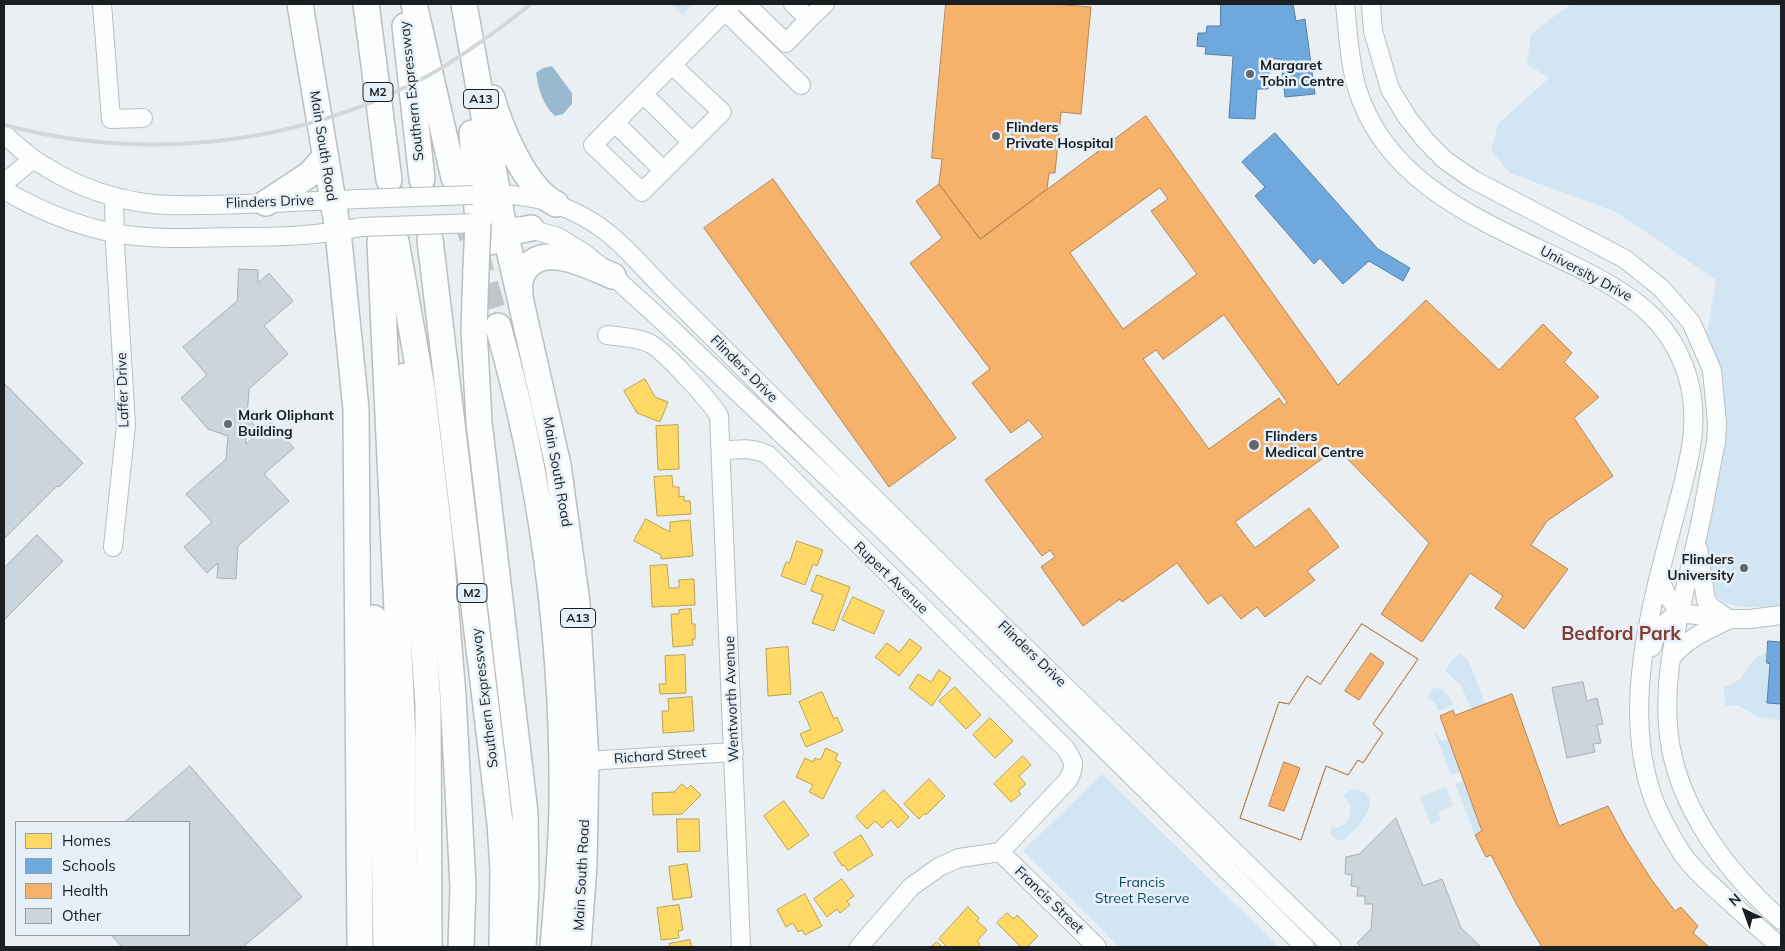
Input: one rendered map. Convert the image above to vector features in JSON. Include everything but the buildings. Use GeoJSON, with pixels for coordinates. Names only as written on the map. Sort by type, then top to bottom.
{"type":"FeatureCollection","features":[{"type":"Feature","properties":{"kind":"highway","name":"Main South Road"},"geometry":{"type":"LineString","coordinates":[[300,4],[333,200],[369,235],[356,409],[360,947]]}},
{"type":"Feature","properties":{"kind":"highway","name":"M2"},"geometry":{"type":"LineString","coordinates":[[366,4],[377,78],[383,180]]}},
{"type":"Feature","properties":{"kind":"highway","name":"Southern Expressway"},"geometry":{"type":"LineString","coordinates":[[403,4],[422,179]]}},
{"type":"Feature","properties":{"kind":"highway"},"geometry":{"type":"LineString","coordinates":[[414,4],[454,178]]}},
{"type":"Feature","properties":{"kind":"highway","name":"Main South Road"},"geometry":{"type":"LineString","coordinates":[[464,4],[486,216],[520,294],[558,465],[577,603],[586,761],[584,864],[578,947]]}},
{"type":"Feature","properties":{"kind":"highway"},"geometry":{"type":"LineString","coordinates":[[464,4],[494,104],[508,140],[538,190],[547,199],[556,204]]}},
{"type":"Feature","properties":{"kind":"highway"},"geometry":{"type":"LineString","coordinates":[[266,203],[310,174],[325,157]]}},
{"type":"Feature","properties":{"kind":"highway"},"geometry":{"type":"LineString","coordinates":[[531,228],[486,216],[476,269],[486,327],[523,425],[539,512],[552,600],[559,689],[562,808],[558,897],[553,947]]}},
{"type":"Feature","properties":{"kind":"highway"},"geometry":{"type":"LineString","coordinates":[[369,235],[428,705],[429,947]]}},
{"type":"Feature","properties":{"kind":"highway"},"geometry":{"type":"LineString","coordinates":[[369,235],[404,740],[404,947]]}},
{"type":"Feature","properties":{"kind":"highway","name":"Southern Expressway"},"geometry":{"type":"LineString","coordinates":[[369,235],[422,388],[440,539],[453,696],[463,886],[461,947]]}},
{"type":"Feature","properties":{"kind":"highway","name":"Southern Expressway"},"geometry":{"type":"LineString","coordinates":[[430,240],[500,823],[504,869],[502,947]]}},
{"type":"Feature","properties":{"kind":"highway"},"geometry":{"type":"LineString","coordinates":[[520,294],[519,281],[522,273],[531,263],[546,256],[567,259],[613,276]]}},
{"type":"Feature","properties":{"kind":"highway"},"geometry":{"type":"LineString","coordinates":[[486,327],[479,422],[525,813],[526,887],[523,947]]}},
{"type":"Feature","properties":{"kind":"highway"},"geometry":{"type":"LineString","coordinates":[[356,409],[370,559],[383,778],[386,947]]}},
{"type":"Feature","properties":{"kind":"street"},"geometry":{"type":"LineString","coordinates":[[102,4],[111,119],[143,118]]}},
{"type":"Feature","properties":{"kind":"street"},"geometry":{"type":"LineString","coordinates":[[746,4],[786,43],[825,4]]}},
{"type":"Feature","properties":{"kind":"street"},"geometry":{"type":"LineString","coordinates":[[793,4],[809,19]]}},
{"type":"Feature","properties":{"kind":"street","name":"University Drive"},"geometry":{"type":"LineString","coordinates":[[1345,4],[1356,85],[1376,131],[1388,149],[1406,168],[1450,202],[1479,220],[1583,270],[1631,297],[1648,310],[1663,327],[1685,366],[1692,393],[1694,438],[1659,576],[1641,666],[1640,740],[1644,766],[1651,793],[1659,812],[1685,857],[1702,876],[1781,947]]}},
{"type":"Feature","properties":{"kind":"street","name":"University Drive"},"geometry":{"type":"LineString","coordinates":[[1371,4],[1373,31],[1390,89],[1407,117],[1426,141],[1445,160],[1472,179],[1625,259],[1661,288],[1691,322],[1712,370],[1717,423],[1716,442],[1672,656],[1667,707],[1669,738],[1676,769],[1690,804],[1711,842],[1725,862],[1781,920]]}},
{"type":"Feature","properties":{"kind":"street"},"geometry":{"type":"LineString","coordinates":[[672,65],[722,112],[642,192],[593,145],[728,7],[801,85]]}},
{"type":"Feature","properties":{"kind":"street"},"geometry":{"type":"LineString","coordinates":[[643,94],[692,142]]}},
{"type":"Feature","properties":{"kind":"street"},"geometry":{"type":"LineString","coordinates":[[615,123],[663,170]]}},
{"type":"Feature","properties":{"kind":"street","name":"Flinders Drive"},"geometry":{"type":"LineString","coordinates":[[4,134],[34,159],[53,172],[74,182],[114,196],[154,204],[358,200],[486,216]]}},
{"type":"Feature","properties":{"kind":"street"},"geometry":{"type":"LineString","coordinates":[[4,183],[34,159]]}},
{"type":"Feature","properties":{"kind":"street","name":"Flinders Drive"},"geometry":{"type":"LineString","coordinates":[[4,190],[36,208],[57,217],[115,233],[150,236],[369,235],[486,216],[535,198],[556,204],[601,227],[633,256],[898,523],[1059,693],[1305,947]]}},
{"type":"Feature","properties":{"kind":"street","name":"Laffer Drive"},"geometry":{"type":"LineString","coordinates":[[113,547],[126,425],[114,196]]}},
{"type":"Feature","properties":{"kind":"street","name":"Flinders Drive"},"geometry":{"type":"LineString","coordinates":[[531,228],[568,243],[613,276],[832,482],[898,523]]}},
{"type":"Feature","properties":{"kind":"street"},"geometry":{"type":"LineString","coordinates":[[613,276],[633,256]]}},
{"type":"Feature","properties":{"kind":"street"},"geometry":{"type":"LineString","coordinates":[[607,335],[635,339],[655,347],[709,401],[719,416]]}},
{"type":"Feature","properties":{"kind":"street"},"geometry":{"type":"LineString","coordinates":[[721,451],[719,416],[730,386]]}},
{"type":"Feature","properties":{"kind":"street","name":"Rupert Avenue"},"geometry":{"type":"LineString","coordinates":[[721,451],[743,448],[757,450],[768,455],[1065,748],[1074,767],[1068,780],[1000,852]]}},
{"type":"Feature","properties":{"kind":"street","name":"Wentworth Avenue"},"geometry":{"type":"LineString","coordinates":[[721,451],[741,947]]}},
{"type":"Feature","properties":{"kind":"street"},"geometry":{"type":"LineString","coordinates":[[818,506],[832,482]]}},
{"type":"Feature","properties":{"kind":"street"},"geometry":{"type":"LineString","coordinates":[[1696,540],[1706,600],[1711,607],[1730,619]]}},
{"type":"Feature","properties":{"kind":"street"},"geometry":{"type":"LineString","coordinates":[[1659,576],[1666,594],[1680,612]]}},
{"type":"Feature","properties":{"kind":"street"},"geometry":{"type":"LineString","coordinates":[[1640,729],[1647,698],[1650,660],[1654,640],[1660,627],[1668,619],[1680,612],[1730,619],[1750,619],[1781,614]]}},
{"type":"Feature","properties":{"kind":"street"},"geometry":{"type":"LineString","coordinates":[[1672,656],[1680,646],[1690,639],[1730,619]]}},
{"type":"Feature","properties":{"kind":"street","name":"Flinders Drive"},"geometry":{"type":"LineString","coordinates":[[1059,693],[1332,947]]}},
{"type":"Feature","properties":{"kind":"street","name":"Richard Street"},"geometry":{"type":"LineString","coordinates":[[586,761],[734,752]]}},
{"type":"Feature","properties":{"kind":"street"},"geometry":{"type":"LineString","coordinates":[[859,947],[911,887],[939,867],[959,858],[1000,852]]}},
{"type":"Feature","properties":{"kind":"street","name":"Francis Street"},"geometry":{"type":"LineString","coordinates":[[1000,852],[1098,947]]}},
{"type":"Feature","properties":{"kind":"green space"},"geometry":{"type":"Polygon","coordinates":[[[671,4],[693,4],[682,15],[671,4]]]}},
{"type":"Feature","properties":{"kind":"green space"},"geometry":{"type":"Polygon","coordinates":[[[1571,4],[1781,4],[1781,607],[1741,607],[1723,602],[1715,595],[1696,540],[1716,442],[1704,350],[1716,280],[1616,212],[1510,173],[1491,151],[1498,124],[1549,78],[1527,64],[1531,34],[1571,4]]]}},
{"type":"Feature","properties":{"kind":"green space"},"geometry":{"type":"Polygon","coordinates":[[[1768,652],[1767,663],[1770,664],[1767,703],[1781,704],[1781,721],[1759,717],[1737,705],[1725,706],[1724,687],[1739,680],[1755,658],[1768,652]]]}},
{"type":"Feature","properties":{"kind":"green space"},"geometry":{"type":"Polygon","coordinates":[[[1460,654],[1468,659],[1485,704],[1471,709],[1461,685],[1445,671],[1454,658],[1460,654]]]}},
{"type":"Feature","properties":{"kind":"green space"},"geometry":{"type":"Polygon","coordinates":[[[1434,688],[1444,691],[1454,705],[1438,711],[1435,703],[1427,697],[1434,688]]]}},
{"type":"Feature","properties":{"kind":"green space"},"geometry":{"type":"Polygon","coordinates":[[[1437,733],[1441,741],[1448,739],[1461,772],[1451,775],[1435,734],[1437,733]]]}},
{"type":"Feature","properties":{"kind":"green space","name":"Francis Street Reserve"},"geometry":{"type":"Polygon","coordinates":[[[1102,774],[1279,947],[1119,947],[1023,851],[1102,774]]]}},
{"type":"Feature","properties":{"kind":"green space"},"geometry":{"type":"Polygon","coordinates":[[[1464,781],[1482,831],[1475,835],[1455,784],[1464,781]]]}},
{"type":"Feature","properties":{"kind":"green space"},"geometry":{"type":"Polygon","coordinates":[[[1446,787],[1453,806],[1438,812],[1441,820],[1431,825],[1420,797],[1446,787]]]}},
{"type":"Feature","properties":{"kind":"green space"},"geometry":{"type":"Polygon","coordinates":[[[1355,789],[1365,793],[1369,799],[1370,806],[1355,830],[1342,841],[1334,838],[1331,834],[1331,827],[1339,828],[1348,821],[1351,805],[1343,796],[1355,789]]]}},
{"type":"Feature","properties":{"kind":"water"},"geometry":{"type":"Polygon","coordinates":[[[552,66],[572,93],[572,104],[563,114],[555,116],[547,107],[542,96],[536,73],[543,68],[552,66]]]}},
{"type":"Feature","properties":{"kind":"tunnel"},"geometry":{"type":"LineString","coordinates":[[454,178],[498,326]]}},
{"type":"Feature","properties":{"kind":"tunnel"},"geometry":{"type":"LineString","coordinates":[[422,179],[430,240]]}},
{"type":"Feature","properties":{"kind":"tunnel"},"geometry":{"type":"LineString","coordinates":[[389,180],[396,241]]}},
{"type":"Feature","properties":{"kind":"railway"},"geometry":{"type":"LineString","coordinates":[[4,125],[57,136],[111,143],[164,144],[218,141],[270,133],[322,120],[373,102],[422,79],[478,44],[531,4]]}},
{"type":"Feature","properties":{"kind":"place","name":"Margaret Tobin Centre"},"geometry":{"type":"Point","coordinates":[1250,74]}},
{"type":"Feature","properties":{"kind":"place","name":"Flinders Private Hospital"},"geometry":{"type":"Point","coordinates":[996,136]}},
{"type":"Feature","properties":{"kind":"place","name":"Mark Oliphant Building"},"geometry":{"type":"Point","coordinates":[228,424]}},
{"type":"Feature","properties":{"kind":"place","name":"Flinders Medical Centre"},"geometry":{"type":"Point","coordinates":[1254,445]}},
{"type":"Feature","properties":{"kind":"place","name":"Flinders University"},"geometry":{"type":"Point","coordinates":[1744,568]}},
{"type":"Feature","properties":{"kind":"district","name":"Bedford Park"},"geometry":{"type":"Point","coordinates":[1621,634]}}]}
